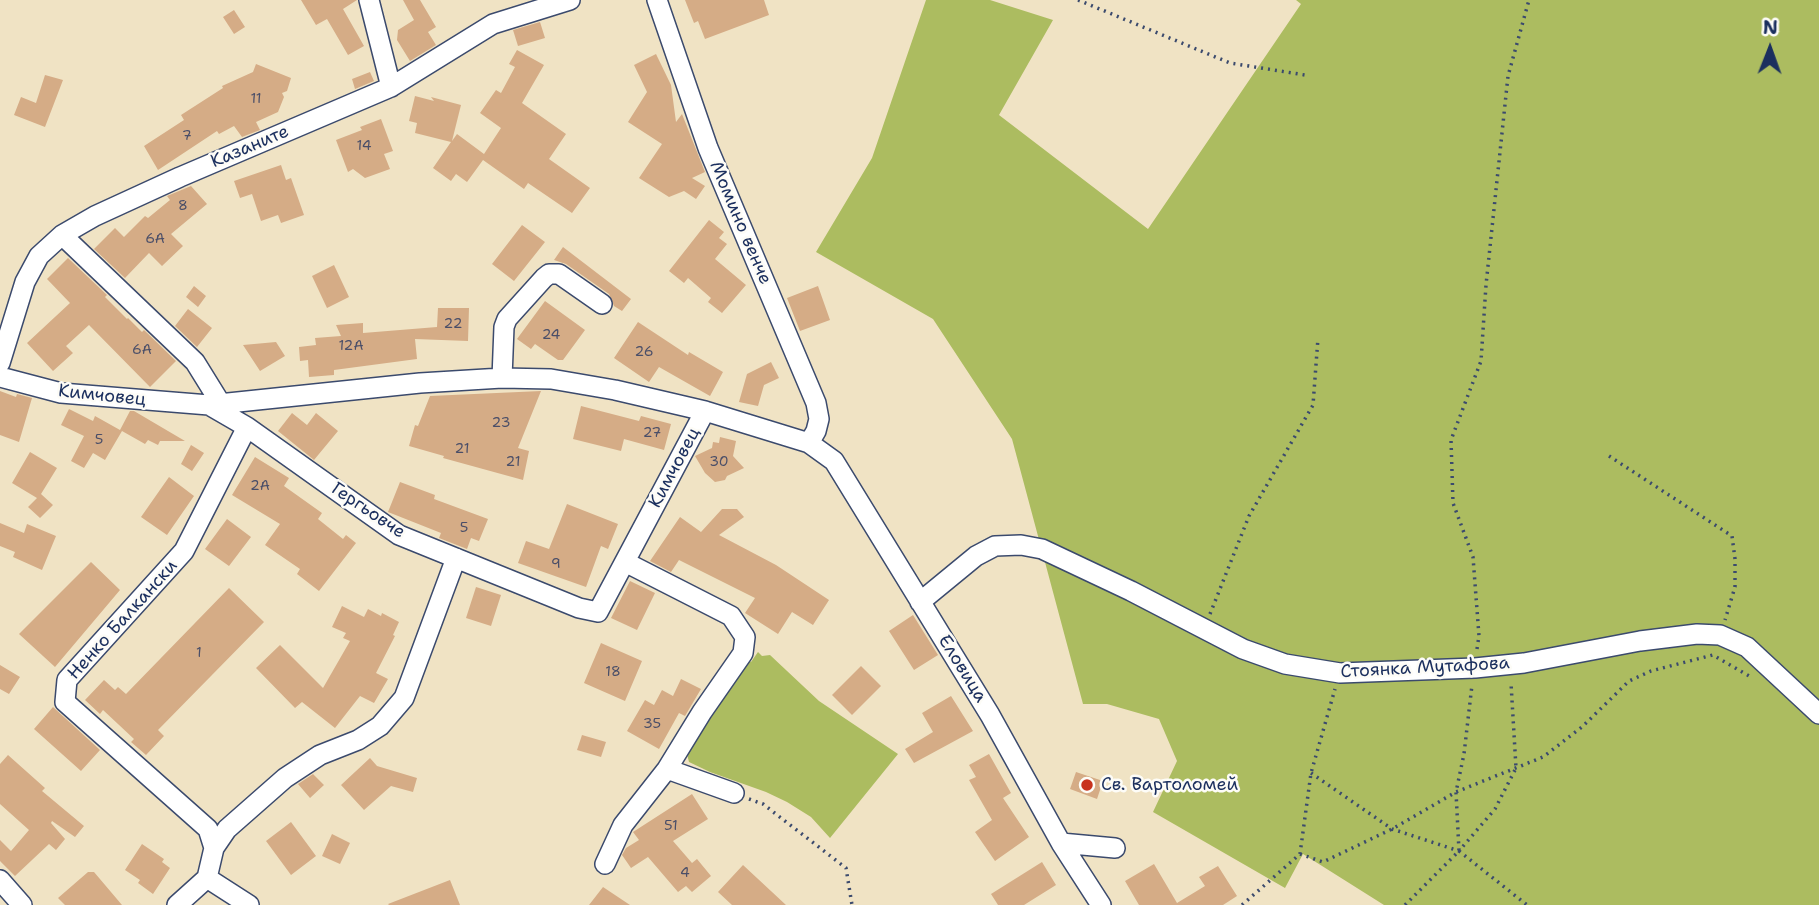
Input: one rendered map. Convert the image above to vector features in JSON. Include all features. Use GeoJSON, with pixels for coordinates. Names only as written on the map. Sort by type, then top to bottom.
{"type":"FeatureCollection","features":[{"type":"Feature","properties":{"kind":"street"},"geometry":{"type":"LineString","coordinates":[[369,0],[391,87]]}},
{"type":"Feature","properties":{"kind":"street","name":"Казаните"},"geometry":{"type":"LineString","coordinates":[[0,363],[25,282],[39,256],[62,235],[95,216],[156,188],[391,87],[493,24],[570,0]]}},
{"type":"Feature","properties":{"kind":"street","name":"Момино венче"},"geometry":{"type":"LineString","coordinates":[[657,0],[708,148],[816,403],[819,419],[809,443]]}},
{"type":"Feature","properties":{"kind":"street"},"geometry":{"type":"LineString","coordinates":[[62,235],[195,362],[215,405]]}},
{"type":"Feature","properties":{"kind":"street"},"geometry":{"type":"LineString","coordinates":[[502,378],[504,327],[507,319],[549,274],[559,274],[603,304]]}},
{"type":"Feature","properties":{"kind":"street","name":"Кимчовец"},"geometry":{"type":"LineString","coordinates":[[0,377],[61,393],[215,405],[420,383],[502,378],[551,379],[615,390],[705,411],[598,612],[579,608]]}},
{"type":"Feature","properties":{"kind":"street","name":"Гергьовче"},"geometry":{"type":"LineString","coordinates":[[215,405],[399,535],[579,608]]}},
{"type":"Feature","properties":{"kind":"street"},"geometry":{"type":"LineString","coordinates":[[705,411],[809,443]]}},
{"type":"Feature","properties":{"kind":"street","name":"Ненко Балкански"},"geometry":{"type":"LineString","coordinates":[[214,848],[208,829],[65,702],[67,680],[184,551],[247,427]]}},
{"type":"Feature","properties":{"kind":"street","name":"Еловица"},"geometry":{"type":"LineString","coordinates":[[809,443],[834,461],[990,715],[1061,842],[1101,905]]}},
{"type":"Feature","properties":{"kind":"street","name":"Стоянка Мутафова"},"geometry":{"type":"LineString","coordinates":[[920,602],[976,556],[995,546],[1008,544],[1042,549],[1243,649],[1285,664],[1340,673],[1475,668],[1640,641],[1697,634],[1720,635],[1747,647],[1819,714]]}},
{"type":"Feature","properties":{"kind":"street"},"geometry":{"type":"LineString","coordinates":[[177,905],[207,878],[214,848],[227,829],[285,778],[320,755],[358,740],[380,726],[404,698],[456,558]]}},
{"type":"Feature","properties":{"kind":"street"},"geometry":{"type":"LineString","coordinates":[[605,864],[624,825],[667,769],[743,653],[745,637],[731,616],[625,562]]}},
{"type":"Feature","properties":{"kind":"street"},"geometry":{"type":"LineString","coordinates":[[667,769],[734,793]]}},
{"type":"Feature","properties":{"kind":"street"},"geometry":{"type":"LineString","coordinates":[[1061,842],[1115,848]]}},
{"type":"Feature","properties":{"kind":"street"},"geometry":{"type":"LineString","coordinates":[[207,878],[249,905]]}},
{"type":"Feature","properties":{"kind":"street"},"geometry":{"type":"LineString","coordinates":[[0,880],[22,905]]}},
{"type":"Feature","properties":{"kind":"path"},"geometry":{"type":"LineString","coordinates":[[1079,0],[1230,63],[1305,75]]}},
{"type":"Feature","properties":{"kind":"path"},"geometry":{"type":"LineString","coordinates":[[1459,851],[1456,792],[1464,754],[1479,636],[1473,557],[1453,503],[1451,440],[1481,361],[1486,285],[1508,76],[1529,0]]}},
{"type":"Feature","properties":{"kind":"path"},"geometry":{"type":"LineString","coordinates":[[1205,629],[1249,516],[1313,405],[1318,338]]}},
{"type":"Feature","properties":{"kind":"path"},"geometry":{"type":"LineString","coordinates":[[1609,456],[1732,536],[1735,587],[1720,635],[1696,660]]}},
{"type":"Feature","properties":{"kind":"path"},"geometry":{"type":"LineString","coordinates":[[1300,854],[1323,862],[1392,829],[1456,792],[1543,757],[1582,727],[1629,681],[1651,671],[1713,655],[1760,683]]}},
{"type":"Feature","properties":{"kind":"path"},"geometry":{"type":"LineString","coordinates":[[1405,905],[1459,851],[1495,809],[1516,768],[1509,664]]}},
{"type":"Feature","properties":{"kind":"path"},"geometry":{"type":"LineString","coordinates":[[1242,905],[1300,854],[1311,773],[1340,673]]}},
{"type":"Feature","properties":{"kind":"path"},"geometry":{"type":"LineString","coordinates":[[1311,773],[1392,829],[1459,851],[1527,905]]}},
{"type":"Feature","properties":{"kind":"path"},"geometry":{"type":"LineString","coordinates":[[734,793],[763,804],[846,868],[852,905]]}},
{"type":"Feature","properties":{"kind":"green space"},"geometry":{"type":"Polygon","coordinates":[[[926,0],[990,0],[1053,20],[999,115],[1148,229],[1301,4],[1296,0],[1819,0],[1819,905],[1384,905],[1303,854],[1285,888],[1153,812],[1177,761],[1159,719],[1107,704],[1083,704],[1012,439],[933,319],[816,252],[872,158],[926,0]]]}},
{"type":"Feature","properties":{"kind":"green space"},"geometry":{"type":"Polygon","coordinates":[[[758,652],[762,656],[770,655],[819,701],[898,754],[830,838],[811,817],[787,802],[689,762],[686,750],[747,660],[751,662],[758,652]]]}},
{"type":"Feature","properties":{"kind":"building"},"geometry":{"type":"Polygon","coordinates":[[[301,0],[357,0],[343,9],[364,46],[348,55],[327,19],[316,25],[301,0]]]}},
{"type":"Feature","properties":{"kind":"building"},"geometry":{"type":"Polygon","coordinates":[[[403,0],[420,0],[436,27],[428,32],[436,45],[410,61],[397,40],[398,30],[414,20],[403,0]]]}},
{"type":"Feature","properties":{"kind":"building"},"geometry":{"type":"Polygon","coordinates":[[[685,0],[764,0],[769,15],[705,39],[698,21],[694,23],[685,0]]]}},
{"type":"Feature","properties":{"kind":"building"},"geometry":{"type":"Polygon","coordinates":[[[234,10],[245,27],[234,34],[223,17],[234,10]]]}},
{"type":"Feature","properties":{"kind":"building"},"geometry":{"type":"Polygon","coordinates":[[[540,22],[545,38],[518,46],[513,30],[540,22]]]}},
{"type":"Feature","properties":{"kind":"building"},"geometry":{"type":"Polygon","coordinates":[[[517,50],[544,65],[522,103],[566,134],[549,159],[590,188],[572,213],[528,183],[524,189],[483,160],[467,182],[456,174],[451,181],[433,168],[451,142],[415,133],[417,123],[409,121],[415,96],[461,105],[452,141],[457,134],[484,154],[501,128],[480,113],[496,90],[501,93],[515,67],[509,64],[517,50]]]}},
{"type":"Feature","properties":{"kind":"building"},"geometry":{"type":"Polygon","coordinates":[[[656,54],[671,85],[676,122],[682,114],[705,172],[692,178],[705,186],[696,199],[684,191],[669,197],[639,178],[662,144],[628,122],[647,92],[634,65],[656,54]]]}},
{"type":"Feature","properties":{"kind":"building"},"geometry":{"type":"Polygon","coordinates":[[[256,64],[291,78],[287,91],[282,93],[284,97],[278,112],[256,122],[260,130],[242,137],[234,126],[219,134],[217,131],[158,170],[144,146],[184,120],[181,115],[223,88],[222,86],[253,72],[256,64]]]}},
{"type":"Feature","properties":{"kind":"building"},"geometry":{"type":"Polygon","coordinates":[[[370,72],[374,81],[355,89],[352,79],[370,72]]]}},
{"type":"Feature","properties":{"kind":"building"},"geometry":{"type":"Polygon","coordinates":[[[45,75],[63,80],[45,127],[14,115],[21,97],[36,103],[45,75]]]}},
{"type":"Feature","properties":{"kind":"building"},"geometry":{"type":"Polygon","coordinates":[[[381,119],[393,151],[384,154],[390,169],[365,178],[353,169],[348,172],[336,140],[381,119]]]}},
{"type":"Feature","properties":{"kind":"building"},"geometry":{"type":"Polygon","coordinates":[[[281,165],[286,180],[291,178],[304,215],[281,223],[278,215],[261,221],[252,194],[240,198],[234,181],[281,165]]]}},
{"type":"Feature","properties":{"kind":"building"},"geometry":{"type":"Polygon","coordinates":[[[191,186],[207,204],[171,234],[183,246],[162,266],[149,253],[125,278],[94,249],[115,228],[124,237],[145,216],[148,218],[170,200],[167,196],[191,186]]]}},
{"type":"Feature","properties":{"kind":"building"},"geometry":{"type":"Polygon","coordinates":[[[709,220],[724,232],[719,238],[727,244],[715,259],[746,285],[722,313],[708,302],[711,298],[688,278],[684,283],[669,271],[709,220]]]}},
{"type":"Feature","properties":{"kind":"building"},"geometry":{"type":"Polygon","coordinates":[[[522,225],[545,242],[514,281],[492,264],[522,225]]]}},
{"type":"Feature","properties":{"kind":"building"},"geometry":{"type":"Polygon","coordinates":[[[563,247],[631,299],[622,311],[614,306],[609,294],[566,264],[554,260],[563,247]]]}},
{"type":"Feature","properties":{"kind":"building"},"geometry":{"type":"Polygon","coordinates":[[[68,258],[107,295],[105,297],[127,319],[142,332],[144,330],[176,361],[150,387],[89,325],[66,346],[73,353],[53,371],[27,343],[70,303],[47,279],[68,258]]]}},
{"type":"Feature","properties":{"kind":"building"},"geometry":{"type":"Polygon","coordinates":[[[334,265],[349,297],[327,308],[312,276],[334,265]]]}},
{"type":"Feature","properties":{"kind":"building"},"geometry":{"type":"Polygon","coordinates":[[[194,286],[206,296],[198,307],[186,297],[194,286]]]}},
{"type":"Feature","properties":{"kind":"building"},"geometry":{"type":"Polygon","coordinates":[[[818,286],[830,320],[800,331],[787,298],[818,286]]]}},
{"type":"Feature","properties":{"kind":"building"},"geometry":{"type":"Polygon","coordinates":[[[545,301],[585,330],[563,360],[558,360],[535,344],[531,349],[517,339],[545,301]]]}},
{"type":"Feature","properties":{"kind":"building"},"geometry":{"type":"Polygon","coordinates":[[[438,308],[469,308],[468,341],[415,339],[417,359],[334,370],[334,375],[309,377],[308,360],[300,361],[299,347],[316,345],[315,338],[341,336],[336,325],[363,323],[363,333],[437,327],[438,308]]]}},
{"type":"Feature","properties":{"kind":"building"},"geometry":{"type":"Polygon","coordinates":[[[188,309],[212,328],[197,347],[175,326],[188,309]]]}},
{"type":"Feature","properties":{"kind":"building"},"geometry":{"type":"Polygon","coordinates":[[[638,322],[688,355],[689,352],[723,372],[710,396],[659,367],[649,382],[614,358],[638,322]]]}},
{"type":"Feature","properties":{"kind":"building"},"geometry":{"type":"Polygon","coordinates":[[[276,342],[285,356],[260,371],[243,345],[276,342]]]}},
{"type":"Feature","properties":{"kind":"building"},"geometry":{"type":"Polygon","coordinates":[[[771,362],[779,378],[764,385],[758,406],[739,402],[747,374],[771,362]]]}},
{"type":"Feature","properties":{"kind":"building"},"geometry":{"type":"Polygon","coordinates":[[[0,391],[16,397],[17,394],[32,398],[19,442],[0,435],[0,391]]]}},
{"type":"Feature","properties":{"kind":"building"},"geometry":{"type":"Polygon","coordinates":[[[541,391],[518,448],[529,451],[523,480],[409,446],[415,425],[418,426],[430,396],[541,391]]]}},
{"type":"Feature","properties":{"kind":"building"},"geometry":{"type":"Polygon","coordinates":[[[581,406],[639,421],[641,416],[671,424],[664,450],[624,439],[621,451],[573,439],[581,406]]]}},
{"type":"Feature","properties":{"kind":"building"},"geometry":{"type":"Polygon","coordinates":[[[69,409],[93,421],[95,416],[120,430],[130,411],[134,411],[185,441],[160,441],[158,445],[148,440],[145,444],[122,431],[105,460],[93,453],[84,468],[71,461],[84,436],[61,425],[69,409]]]}},
{"type":"Feature","properties":{"kind":"building"},"geometry":{"type":"Polygon","coordinates":[[[292,413],[307,425],[316,413],[338,431],[314,460],[278,431],[292,413]]]}},
{"type":"Feature","properties":{"kind":"building"},"geometry":{"type":"Polygon","coordinates":[[[720,437],[736,441],[733,456],[744,468],[727,476],[725,480],[715,482],[705,473],[695,456],[712,448],[713,442],[719,443],[720,437]]]}},
{"type":"Feature","properties":{"kind":"building"},"geometry":{"type":"Polygon","coordinates":[[[191,445],[204,453],[192,471],[181,464],[191,445]]]}},
{"type":"Feature","properties":{"kind":"building"},"geometry":{"type":"Polygon","coordinates":[[[30,452],[57,468],[41,494],[53,505],[40,518],[28,507],[37,498],[12,483],[30,452]]]}},
{"type":"Feature","properties":{"kind":"building"},"geometry":{"type":"Polygon","coordinates":[[[255,457],[289,478],[284,486],[322,513],[318,519],[343,539],[346,535],[356,543],[319,591],[297,574],[300,569],[265,545],[280,524],[232,495],[255,457]]]}},
{"type":"Feature","properties":{"kind":"building"},"geometry":{"type":"Polygon","coordinates":[[[169,477],[194,496],[167,535],[141,517],[169,477]]]}},
{"type":"Feature","properties":{"kind":"building"},"geometry":{"type":"Polygon","coordinates":[[[400,482],[435,495],[434,499],[488,519],[479,541],[471,538],[467,549],[439,538],[441,533],[388,512],[400,482]]]}},
{"type":"Feature","properties":{"kind":"building"},"geometry":{"type":"Polygon","coordinates":[[[567,504],[618,524],[608,549],[601,546],[586,587],[518,563],[526,541],[549,549],[567,504]]]}},
{"type":"Feature","properties":{"kind":"building"},"geometry":{"type":"Polygon","coordinates":[[[722,509],[737,509],[744,517],[719,535],[776,565],[829,600],[813,625],[792,612],[778,634],[745,613],[755,598],[679,560],[671,572],[650,561],[680,517],[701,532],[722,509]]]}},
{"type":"Feature","properties":{"kind":"building"},"geometry":{"type":"Polygon","coordinates":[[[227,519],[251,537],[229,566],[205,549],[227,519]]]}},
{"type":"Feature","properties":{"kind":"building"},"geometry":{"type":"Polygon","coordinates":[[[0,523],[24,533],[27,524],[56,536],[42,570],[13,557],[15,552],[0,546],[0,523]]]}},
{"type":"Feature","properties":{"kind":"building"},"geometry":{"type":"Polygon","coordinates":[[[91,562],[120,590],[55,667],[19,634],[91,562]]]}},
{"type":"Feature","properties":{"kind":"building"},"geometry":{"type":"Polygon","coordinates":[[[630,581],[655,593],[637,630],[611,618],[630,581]]]}},
{"type":"Feature","properties":{"kind":"building"},"geometry":{"type":"Polygon","coordinates":[[[476,587],[501,595],[491,626],[466,618],[476,587]]]}},
{"type":"Feature","properties":{"kind":"building"},"geometry":{"type":"Polygon","coordinates":[[[229,588],[264,622],[158,730],[164,736],[146,755],[131,742],[134,739],[103,710],[100,714],[85,700],[104,680],[115,690],[118,687],[126,694],[229,588]]]}},
{"type":"Feature","properties":{"kind":"building"},"geometry":{"type":"Polygon","coordinates":[[[342,606],[364,617],[368,609],[399,622],[393,635],[395,636],[376,673],[388,679],[374,703],[360,696],[335,728],[302,702],[295,708],[256,668],[280,645],[323,688],[350,641],[343,638],[346,633],[332,627],[342,606]]]}},
{"type":"Feature","properties":{"kind":"building"},"geometry":{"type":"Polygon","coordinates":[[[913,615],[938,655],[914,670],[889,631],[913,615]]]}},
{"type":"Feature","properties":{"kind":"building"},"geometry":{"type":"Polygon","coordinates":[[[601,643],[642,661],[625,701],[584,683],[601,643]]]}},
{"type":"Feature","properties":{"kind":"building"},"geometry":{"type":"Polygon","coordinates":[[[0,665],[20,677],[9,694],[0,689],[0,665]]]}},
{"type":"Feature","properties":{"kind":"building"},"geometry":{"type":"Polygon","coordinates":[[[861,666],[881,686],[852,715],[832,695],[861,666]]]}},
{"type":"Feature","properties":{"kind":"building"},"geometry":{"type":"Polygon","coordinates":[[[681,679],[701,689],[685,716],[679,713],[659,749],[627,731],[645,700],[654,705],[662,690],[673,696],[681,679]]]}},
{"type":"Feature","properties":{"kind":"building"},"geometry":{"type":"Polygon","coordinates":[[[951,696],[973,731],[914,763],[905,749],[933,732],[922,713],[951,696]]]}},
{"type":"Feature","properties":{"kind":"building"},"geometry":{"type":"Polygon","coordinates":[[[53,707],[100,750],[81,771],[34,729],[53,707]]]}},
{"type":"Feature","properties":{"kind":"building"},"geometry":{"type":"Polygon","coordinates":[[[582,735],[606,742],[601,757],[577,750],[582,735]]]}},
{"type":"Feature","properties":{"kind":"building"},"geometry":{"type":"Polygon","coordinates":[[[989,754],[1011,793],[1003,798],[1029,837],[995,861],[975,832],[992,820],[969,780],[976,777],[969,765],[989,754]]]}},
{"type":"Feature","properties":{"kind":"building"},"geometry":{"type":"Polygon","coordinates":[[[8,755],[45,788],[42,791],[84,826],[75,837],[52,821],[65,839],[56,850],[49,844],[15,876],[0,861],[0,840],[11,851],[29,830],[0,804],[0,764],[8,755]]]}},
{"type":"Feature","properties":{"kind":"building"},"geometry":{"type":"Polygon","coordinates":[[[370,758],[377,766],[417,778],[413,792],[391,786],[364,810],[341,785],[370,758]]]}},
{"type":"Feature","properties":{"kind":"building","name":"Св. Вартоломей"},"geometry":{"type":"Polygon","coordinates":[[[1076,772],[1103,781],[1097,799],[1070,789],[1076,772]]]}},
{"type":"Feature","properties":{"kind":"building"},"geometry":{"type":"Polygon","coordinates":[[[313,774],[324,785],[310,798],[298,784],[313,774]]]}},
{"type":"Feature","properties":{"kind":"building"},"geometry":{"type":"Polygon","coordinates":[[[692,794],[708,819],[673,841],[692,863],[697,859],[711,876],[692,892],[686,886],[678,892],[648,857],[631,868],[622,855],[626,848],[639,840],[633,832],[692,794]]]}},
{"type":"Feature","properties":{"kind":"building"},"geometry":{"type":"Polygon","coordinates":[[[291,822],[316,856],[291,875],[266,841],[291,822]]]}},
{"type":"Feature","properties":{"kind":"building"},"geometry":{"type":"Polygon","coordinates":[[[332,834],[350,843],[340,864],[322,856],[332,834]]]}},
{"type":"Feature","properties":{"kind":"building"},"geometry":{"type":"Polygon","coordinates":[[[142,844],[164,859],[162,862],[170,868],[153,894],[138,883],[140,880],[125,870],[142,844]]]}},
{"type":"Feature","properties":{"kind":"building"},"geometry":{"type":"Polygon","coordinates":[[[1042,862],[1056,885],[1024,905],[998,905],[991,894],[1042,862]]]}},
{"type":"Feature","properties":{"kind":"building"},"geometry":{"type":"Polygon","coordinates":[[[1154,864],[1177,903],[1205,886],[1199,877],[1218,866],[1237,896],[1223,905],[1139,905],[1125,881],[1154,864]]]}},
{"type":"Feature","properties":{"kind":"building"},"geometry":{"type":"Polygon","coordinates":[[[743,865],[786,905],[732,905],[718,892],[743,865]]]}},
{"type":"Feature","properties":{"kind":"building"},"geometry":{"type":"Polygon","coordinates":[[[88,872],[94,872],[122,905],[65,905],[58,898],[88,872]]]}},
{"type":"Feature","properties":{"kind":"building"},"geometry":{"type":"Polygon","coordinates":[[[450,880],[460,905],[388,904],[450,880]]]}},
{"type":"Feature","properties":{"kind":"building"},"geometry":{"type":"Polygon","coordinates":[[[603,887],[630,905],[589,905],[603,887]]]}},
{"type":"Feature","properties":{"kind":"place","name":"Св. Вартоломей"},"geometry":{"type":"Point","coordinates":[1087,785]}}]}
